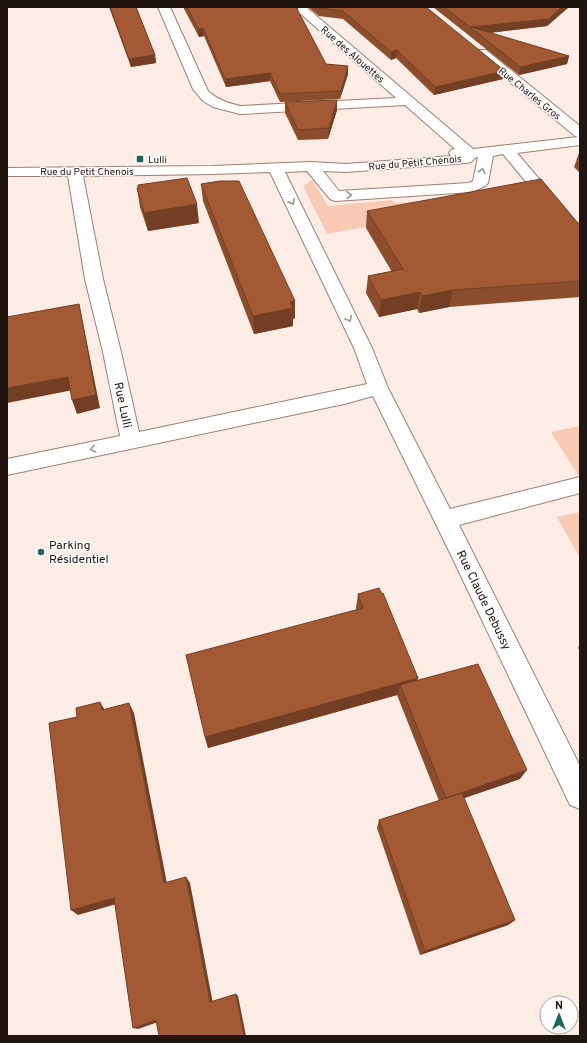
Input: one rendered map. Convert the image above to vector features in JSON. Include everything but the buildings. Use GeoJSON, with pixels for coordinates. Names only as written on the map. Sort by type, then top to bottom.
{"type":"FeatureCollection","features":[{"type":"Feature","properties":{"kind":"street","name":"Rue des Alouettes"},"geometry":{"type":"LineString","coordinates":[[164,7],[200,89],[209,99],[224,106],[247,110],[407,101]]}},
{"type":"Feature","properties":{"kind":"street","name":"Rue des Alouettes"},"geometry":{"type":"LineString","coordinates":[[299,7],[470,154]]}},
{"type":"Feature","properties":{"kind":"street","name":"Rue Charles Gros"},"geometry":{"type":"LineString","coordinates":[[473,46],[580,133]]}},
{"type":"Feature","properties":{"kind":"street","name":"Rue du Petit Chenois"},"geometry":{"type":"LineString","coordinates":[[7,172],[75,172],[311,166],[346,168],[466,159],[470,154],[487,151],[580,141]]}},
{"type":"Feature","properties":{"kind":"street"},"geometry":{"type":"LineString","coordinates":[[507,150],[578,235],[580,234]]}},
{"type":"Feature","properties":{"kind":"street"},"geometry":{"type":"LineString","coordinates":[[311,166],[335,196],[472,187],[480,183],[487,151]]}},
{"type":"Feature","properties":{"kind":"street","name":"Rue Claude Debussy"},"geometry":{"type":"LineString","coordinates":[[275,167],[363,348],[383,397],[580,795]]}},
{"type":"Feature","properties":{"kind":"street","name":"Rue Lulli"},"geometry":{"type":"LineString","coordinates":[[75,172],[94,279],[112,352],[131,441],[344,397],[383,397]]}},
{"type":"Feature","properties":{"kind":"street"},"geometry":{"type":"LineString","coordinates":[[7,467],[131,441]]}},
{"type":"Feature","properties":{"kind":"street"},"geometry":{"type":"LineString","coordinates":[[444,520],[580,485]]}},
{"type":"Feature","properties":{"kind":"shaded area"},"geometry":{"type":"Polygon","coordinates":[[[312,180],[328,206],[392,200],[395,203],[515,193],[519,199],[327,234],[303,186],[312,180]]]}},
{"type":"Feature","properties":{"kind":"shaded area"},"geometry":{"type":"Polygon","coordinates":[[[580,426],[580,474],[578,475],[551,432],[580,426]]]}},
{"type":"Feature","properties":{"kind":"shaded area"},"geometry":{"type":"Polygon","coordinates":[[[580,512],[580,558],[557,517],[580,512]]]}},
{"type":"Feature","properties":{"kind":"place","name":"Lulli"},"geometry":{"type":"Point","coordinates":[140,159]}},
{"type":"Feature","properties":{"kind":"place","name":"Parking Résidentiel"},"geometry":{"type":"Point","coordinates":[41,552]}}]}
